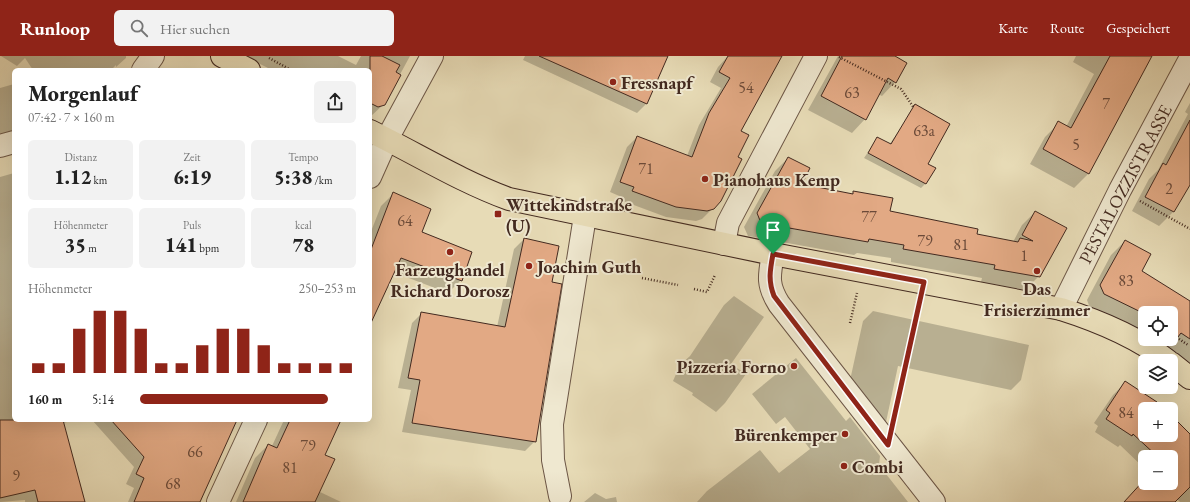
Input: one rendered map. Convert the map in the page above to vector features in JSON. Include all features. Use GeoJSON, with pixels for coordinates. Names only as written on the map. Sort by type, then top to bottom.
{"type":"FeatureCollection","features":[{"type":"Feature","properties":{"kind":"main road"},"geometry":{"type":"LineString","coordinates":[[222,56],[245,68]]}},
{"type":"Feature","properties":{"kind":"main road"},"geometry":{"type":"LineString","coordinates":[[379,135],[441,169],[482,188],[509,198],[585,216],[773,254],[1061,309],[1106,325],[1136,339],[1158,354]]}},
{"type":"Feature","properties":{"kind":"main road"},"geometry":{"type":"LineString","coordinates":[[1178,369],[1190,378]]}},
{"type":"Feature","properties":{"kind":"street"},"geometry":{"type":"LineString","coordinates":[[144,68],[153,56]]}},
{"type":"Feature","properties":{"kind":"street"},"geometry":{"type":"LineString","coordinates":[[372,167],[379,135],[432,56]]}},
{"type":"Feature","properties":{"kind":"street"},"geometry":{"type":"LineString","coordinates":[[724,244],[728,223],[816,56]]}},
{"type":"Feature","properties":{"kind":"street","name":"PESTALOZZISTRASSE"},"geometry":{"type":"LineString","coordinates":[[1061,309],[1120,190],[1190,59]]}},
{"type":"Feature","properties":{"kind":"street"},"geometry":{"type":"LineString","coordinates":[[0,146],[12,143]]}},
{"type":"Feature","properties":{"kind":"street"},"geometry":{"type":"LineString","coordinates":[[560,496],[553,460],[552,424],[585,216]]}},
{"type":"Feature","properties":{"kind":"street"},"geometry":{"type":"LineString","coordinates":[[773,254],[769,278],[770,287],[774,296],[888,445],[934,502]]}},
{"type":"Feature","properties":{"kind":"street"},"geometry":{"type":"LineString","coordinates":[[218,502],[255,422]]}},
{"type":"Feature","properties":{"kind":"path"},"geometry":{"type":"LineString","coordinates":[[264,56],[287,68]]}},
{"type":"Feature","properties":{"kind":"path"},"geometry":{"type":"LineString","coordinates":[[836,56],[900,89],[914,108]]}},
{"type":"Feature","properties":{"kind":"path"},"geometry":{"type":"LineString","coordinates":[[1120,190],[1190,229]]}},
{"type":"Feature","properties":{"kind":"path"},"geometry":{"type":"LineString","coordinates":[[850,324],[861,271]]}},
{"type":"Feature","properties":{"kind":"path"},"geometry":{"type":"LineString","coordinates":[[694,289],[707,292],[715,275]]}},
{"type":"Feature","properties":{"kind":"path"},"geometry":{"type":"LineString","coordinates":[[642,278],[678,286]]}},
{"type":"Feature","properties":{"kind":"path"},"geometry":{"type":"LineString","coordinates":[[888,445],[924,282]]}},
{"type":"Feature","properties":{"kind":"building"},"geometry":{"type":"Polygon","coordinates":[[[370,56],[382,56],[400,65],[396,72],[401,75],[385,105],[378,107],[372,104],[372,68],[370,68],[370,56]]]}},
{"type":"Feature","properties":{"kind":"building"},"geometry":{"type":"Polygon","coordinates":[[[539,56],[668,56],[647,104],[539,56]]]}},
{"type":"Feature","properties":{"kind":"building"},"geometry":{"type":"Polygon","coordinates":[[[728,56],[782,56],[741,131],[749,135],[738,157],[742,159],[721,201],[714,209],[707,211],[676,207],[632,191],[634,187],[620,182],[637,136],[692,157],[709,113],[730,78],[719,72],[728,56]]]}},
{"type":"Feature","properties":{"kind":"building"},"geometry":{"type":"Polygon","coordinates":[[[842,56],[895,56],[907,63],[896,83],[888,78],[866,120],[821,96],[842,56]]]}},
{"type":"Feature","properties":{"kind":"building"},"geometry":{"type":"Polygon","coordinates":[[[1110,56],[1152,56],[1089,174],[1043,149],[1058,121],[1071,128],[1110,56]]]}},
{"type":"Feature","properties":{"kind":"building"},"geometry":{"type":"Polygon","coordinates":[[[915,104],[950,124],[928,164],[936,168],[926,184],[868,153],[877,137],[891,144],[915,104]]]}},
{"type":"Feature","properties":{"kind":"building"},"geometry":{"type":"Polygon","coordinates":[[[1190,120],[1190,185],[1174,212],[1145,197],[1163,163],[1166,165],[1190,120]]]}},
{"type":"Feature","properties":{"kind":"building"},"geometry":{"type":"Polygon","coordinates":[[[788,157],[810,168],[802,184],[853,194],[853,191],[893,198],[890,211],[978,229],[977,234],[1018,242],[1020,238],[1033,241],[1022,235],[1035,211],[1067,228],[1040,277],[994,269],[995,265],[903,249],[904,245],[869,239],[868,242],[761,223],[757,213],[788,157]]]}},
{"type":"Feature","properties":{"kind":"building"},"geometry":{"type":"Polygon","coordinates":[[[393,192],[431,209],[422,232],[472,252],[462,281],[401,258],[372,321],[372,247],[393,192]]]}},
{"type":"Feature","properties":{"kind":"building"},"geometry":{"type":"Polygon","coordinates":[[[524,238],[559,246],[552,282],[562,284],[536,442],[412,423],[420,380],[408,378],[421,312],[505,327],[524,238]]]}},
{"type":"Feature","properties":{"kind":"building"},"geometry":{"type":"Polygon","coordinates":[[[1125,240],[1151,254],[1142,271],[1190,301],[1190,339],[1181,333],[1178,337],[1178,306],[1138,306],[1138,311],[1104,294],[1100,285],[1125,240]]]}},
{"type":"Feature","properties":{"kind":"building"},"geometry":{"type":"Polygon","coordinates":[[[1125,381],[1138,390],[1138,394],[1145,394],[1157,402],[1138,402],[1138,439],[1133,434],[1132,436],[1106,419],[1110,413],[1106,410],[1125,381]]]}},
{"type":"Feature","properties":{"kind":"building"},"geometry":{"type":"Polygon","coordinates":[[[0,420],[12,420],[12,422],[64,422],[85,502],[38,502],[35,490],[0,498],[0,420]]]}},
{"type":"Feature","properties":{"kind":"building"},"geometry":{"type":"Polygon","coordinates":[[[113,422],[236,422],[200,502],[134,502],[144,478],[136,474],[144,457],[113,422]]]}},
{"type":"Feature","properties":{"kind":"building"},"geometry":{"type":"Polygon","coordinates":[[[289,422],[340,422],[325,455],[335,459],[315,502],[243,502],[268,444],[277,448],[289,422]]]}},
{"type":"Feature","properties":{"kind":"building"},"geometry":{"type":"Polygon","coordinates":[[[1178,422],[1190,434],[1190,487],[1175,502],[1124,502],[1138,487],[1138,490],[1178,490],[1178,450],[1150,450],[1142,442],[1178,442],[1178,422]]]}},
{"type":"Feature","properties":{"kind":"place","name":"Fressnapf"},"geometry":{"type":"Point","coordinates":[613,82]}},
{"type":"Feature","properties":{"kind":"place","name":"Pianohaus Kemp"},"geometry":{"type":"Point","coordinates":[705,179]}},
{"type":"Feature","properties":{"kind":"place","name":"Wittekindstraße (U)"},"geometry":{"type":"Point","coordinates":[498,214]}},
{"type":"Feature","properties":{"kind":"place","name":"Farzeughandel Richard Dorosz"},"geometry":{"type":"Point","coordinates":[450,252]}},
{"type":"Feature","properties":{"kind":"place","name":"Joachim Guth"},"geometry":{"type":"Point","coordinates":[529,266]}},
{"type":"Feature","properties":{"kind":"place","name":"Das Frisierzimmer"},"geometry":{"type":"Point","coordinates":[1037,271]}},
{"type":"Feature","properties":{"kind":"place","name":"Pizzeria Forno"},"geometry":{"type":"Point","coordinates":[794,366]}},
{"type":"Feature","properties":{"kind":"place","name":"Bürenkemper"},"geometry":{"type":"Point","coordinates":[845,434]}},
{"type":"Feature","properties":{"kind":"place","name":"Combi"},"geometry":{"type":"Point","coordinates":[844,466]}},
{"type":"Feature","properties":{"kind":"route"},"geometry":{"type":"LineString","coordinates":[[773,254],[924,282],[888,445],[774,296],[770,287],[769,278],[773,254]]}}]}
